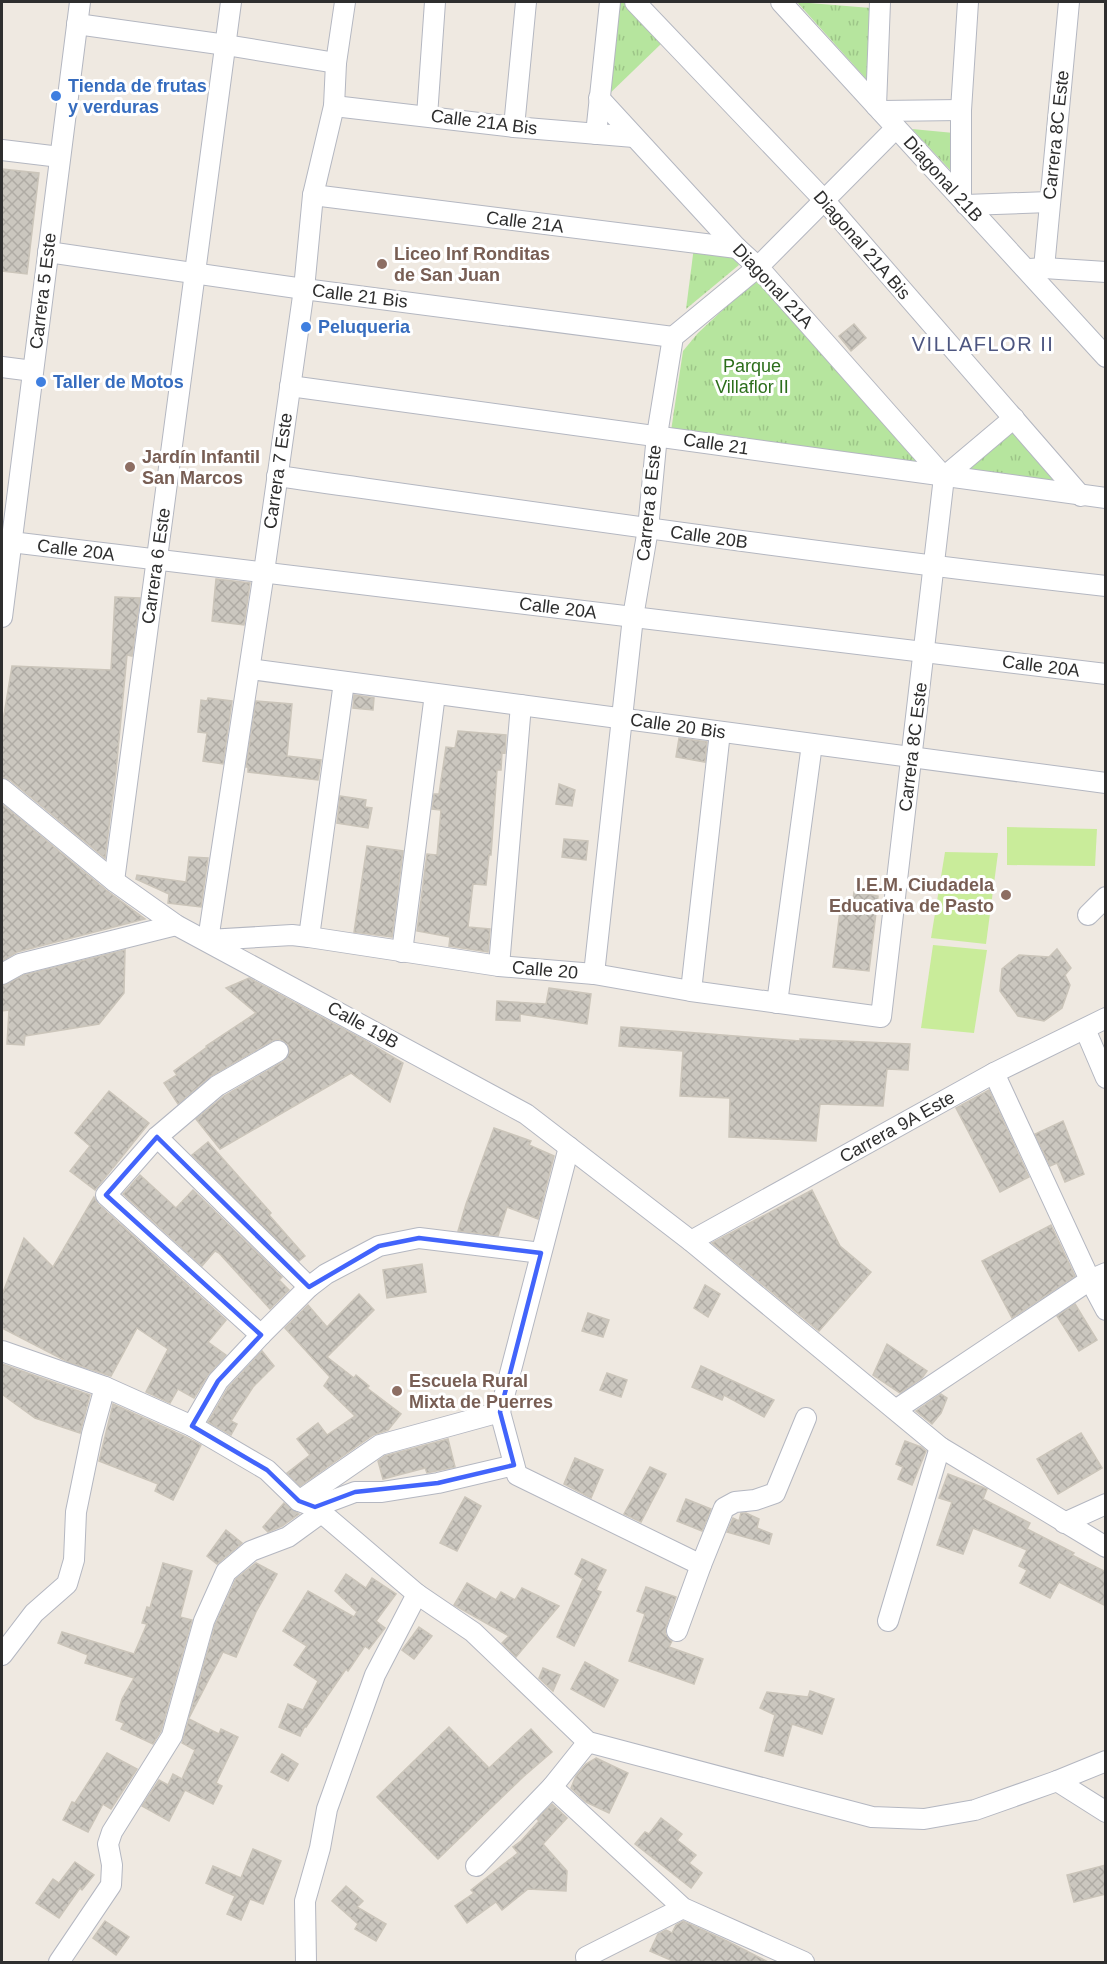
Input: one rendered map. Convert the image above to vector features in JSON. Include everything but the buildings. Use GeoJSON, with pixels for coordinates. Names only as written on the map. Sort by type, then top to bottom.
{"type":"FeatureCollection","features":[{"type":"Feature","properties":{"kind":"street","name":"Carrera 5 Este"},"geometry":{"type":"LineString","coordinates":[[2,617],[80,2]]}},
{"type":"Feature","properties":{"kind":"street","name":"Carrera 6 Este"},"geometry":{"type":"LineString","coordinates":[[114,881],[231,2]]}},
{"type":"Feature","properties":{"kind":"street","name":"Carrera 7 Este"},"geometry":{"type":"LineString","coordinates":[[208,940],[250,669],[304,289],[313,195],[334,106],[336,63],[345,2]]}},
{"type":"Feature","properties":{"kind":"street"},"geometry":{"type":"LineString","coordinates":[[427,116],[435,2]]}},
{"type":"Feature","properties":{"kind":"street"},"geometry":{"type":"LineString","coordinates":[[514,127],[526,2]]}},
{"type":"Feature","properties":{"kind":"street"},"geometry":{"type":"LineString","coordinates":[[596,134],[598,98],[610,2]]}},
{"type":"Feature","properties":{"kind":"street","name":"Diagonal 21A Bis"},"geometry":{"type":"LineString","coordinates":[[635,2],[824,200],[1081,496]]}},
{"type":"Feature","properties":{"kind":"street","name":"Diagonal 21B"},"geometry":{"type":"LineString","coordinates":[[781,2],[964,202],[1035,269],[1106,357]]}},
{"type":"Feature","properties":{"kind":"street"},"geometry":{"type":"LineString","coordinates":[[880,2],[879,108],[961,110]]}},
{"type":"Feature","properties":{"kind":"street"},"geometry":{"type":"LineString","coordinates":[[968,2],[961,110],[964,202],[1049,202]]}},
{"type":"Feature","properties":{"kind":"street","name":"Carrera 8C Este"},"geometry":{"type":"LineString","coordinates":[[1035,269],[1049,202],[1069,2]]}},
{"type":"Feature","properties":{"kind":"street"},"geometry":{"type":"LineString","coordinates":[[77,24],[336,63]]}},
{"type":"Feature","properties":{"kind":"street","name":"Diagonal 21A"},"geometry":{"type":"LineString","coordinates":[[598,98],[737,249],[758,267],[944,477]]}},
{"type":"Feature","properties":{"kind":"street","name":"Calle 21A Bis"},"geometry":{"type":"LineString","coordinates":[[334,106],[514,127],[634,137]]}},
{"type":"Feature","properties":{"kind":"street"},"geometry":{"type":"LineString","coordinates":[[673,337],[758,267],[896,128]]}},
{"type":"Feature","properties":{"kind":"street"},"geometry":{"type":"LineString","coordinates":[[2,150],[60,157]]}},
{"type":"Feature","properties":{"kind":"street","name":"Calle 21A"},"geometry":{"type":"LineString","coordinates":[[313,195],[737,249]]}},
{"type":"Feature","properties":{"kind":"street","name":"Calle 21 Bis"},"geometry":{"type":"LineString","coordinates":[[48,252],[304,289],[673,337]]}},
{"type":"Feature","properties":{"kind":"street"},"geometry":{"type":"LineString","coordinates":[[1035,269],[1106,272]]}},
{"type":"Feature","properties":{"kind":"street","name":"Carrera 8 Este"},"geometry":{"type":"LineString","coordinates":[[594,974],[633,617],[648,529],[657,435],[673,337]]}},
{"type":"Feature","properties":{"kind":"street"},"geometry":{"type":"LineString","coordinates":[[2,367],[33,371]]}},
{"type":"Feature","properties":{"kind":"street","name":"Calle 21"},"geometry":{"type":"LineString","coordinates":[[290,386],[1106,498]]}},
{"type":"Feature","properties":{"kind":"street"},"geometry":{"type":"LineString","coordinates":[[944,477],[1014,418]]}},
{"type":"Feature","properties":{"kind":"street","name":"Calle 20B"},"geometry":{"type":"LineString","coordinates":[[277,476],[934,567],[1106,586]]}},
{"type":"Feature","properties":{"kind":"street","name":"Carrera 8C Este"},"geometry":{"type":"LineString","coordinates":[[881,1017],[944,477]]}},
{"type":"Feature","properties":{"kind":"street","name":"Calle 20A"},"geometry":{"type":"LineString","coordinates":[[11,542],[1106,674]]}},
{"type":"Feature","properties":{"kind":"street","name":"Calle 20 Bis"},"geometry":{"type":"LineString","coordinates":[[250,669],[1106,783]]}},
{"type":"Feature","properties":{"kind":"street"},"geometry":{"type":"LineString","coordinates":[[309,937],[344,682]]}},
{"type":"Feature","properties":{"kind":"street"},"geometry":{"type":"LineString","coordinates":[[402,951],[435,694]]}},
{"type":"Feature","properties":{"kind":"street"},"geometry":{"type":"LineString","coordinates":[[499,966],[521,705]]}},
{"type":"Feature","properties":{"kind":"street"},"geometry":{"type":"LineString","coordinates":[[691,992],[720,732]]}},
{"type":"Feature","properties":{"kind":"street"},"geometry":{"type":"LineString","coordinates":[[777,1003],[812,744]]}},
{"type":"Feature","properties":{"kind":"street"},"geometry":{"type":"LineString","coordinates":[[2,789],[114,881],[176,925]]}},
{"type":"Feature","properties":{"kind":"street"},"geometry":{"type":"LineString","coordinates":[[1088,915],[1106,897]]}},
{"type":"Feature","properties":{"kind":"street"},"geometry":{"type":"LineString","coordinates":[[2,974],[20,963],[176,925]]}},
{"type":"Feature","properties":{"kind":"street","name":"Calle 19B"},"geometry":{"type":"LineString","coordinates":[[176,925],[208,940],[526,1114],[691,1241],[897,1409],[940,1447],[1106,1547]]}},
{"type":"Feature","properties":{"kind":"street","name":"Calle 20"},"geometry":{"type":"LineString","coordinates":[[208,940],[291,935],[309,937],[499,966],[594,974],[691,992],[881,1017]]}},
{"type":"Feature","properties":{"kind":"street","name":"Carrera 9A Este"},"geometry":{"type":"LineString","coordinates":[[691,1241],[994,1073],[1106,1018]]}},
{"type":"Feature","properties":{"kind":"street"},"geometry":{"type":"LineString","coordinates":[[1085,1029],[1106,1078]]}},
{"type":"Feature","properties":{"kind":"street"},"geometry":{"type":"LineString","coordinates":[[261,1335],[106,1196],[157,1137],[217,1086],[278,1051]]}},
{"type":"Feature","properties":{"kind":"street"},"geometry":{"type":"LineString","coordinates":[[994,1073],[1097,1277],[1106,1310]]}},
{"type":"Feature","properties":{"kind":"street"},"geometry":{"type":"LineString","coordinates":[[157,1137],[309,1287]]}},
{"type":"Feature","properties":{"kind":"street"},"geometry":{"type":"LineString","coordinates":[[568,1147],[500,1412],[517,1475],[701,1565]]}},
{"type":"Feature","properties":{"kind":"street"},"geometry":{"type":"LineString","coordinates":[[192,1426],[219,1381],[309,1287],[326,1274],[379,1246],[419,1238],[541,1253]]}},
{"type":"Feature","properties":{"kind":"street"},"geometry":{"type":"LineString","coordinates":[[897,1409],[1097,1277]]}},
{"type":"Feature","properties":{"kind":"street"},"geometry":{"type":"LineString","coordinates":[[2,1352],[105,1387],[192,1426],[267,1470],[417,1594],[473,1632],[588,1742],[872,1817],[924,1819],[964,1812],[1057,1781],[1106,1761]]}},
{"type":"Feature","properties":{"kind":"street"},"geometry":{"type":"LineString","coordinates":[[2,1655],[34,1613],[67,1584],[74,1560],[76,1512],[92,1434],[105,1387]]}},
{"type":"Feature","properties":{"kind":"street"},"geometry":{"type":"LineString","coordinates":[[59,1962],[111,1885],[112,1865],[108,1844],[112,1832],[172,1736],[204,1622],[226,1572],[251,1551],[288,1537],[312,1507],[380,1445],[500,1412]]}},
{"type":"Feature","properties":{"kind":"street"},"geometry":{"type":"LineString","coordinates":[[677,1631],[724,1508],[735,1502],[755,1500],[775,1493],[806,1418]]}},
{"type":"Feature","properties":{"kind":"street"},"geometry":{"type":"LineString","coordinates":[[888,1621],[940,1447]]}},
{"type":"Feature","properties":{"kind":"street"},"geometry":{"type":"LineString","coordinates":[[312,1507],[355,1492],[382,1492],[438,1483],[514,1465]]}},
{"type":"Feature","properties":{"kind":"street"},"geometry":{"type":"LineString","coordinates":[[1064,1523],[1106,1504]]}},
{"type":"Feature","properties":{"kind":"street"},"geometry":{"type":"LineString","coordinates":[[306,1962],[305,1901],[320,1848],[327,1809],[375,1675],[417,1594]]}},
{"type":"Feature","properties":{"kind":"street"},"geometry":{"type":"LineString","coordinates":[[476,1866],[552,1787],[588,1742]]}},
{"type":"Feature","properties":{"kind":"street"},"geometry":{"type":"LineString","coordinates":[[1057,1781],[1106,1812]]}},
{"type":"Feature","properties":{"kind":"street"},"geometry":{"type":"LineString","coordinates":[[552,1787],[683,1908],[804,1962]]}},
{"type":"Feature","properties":{"kind":"street"},"geometry":{"type":"LineString","coordinates":[[583,1961],[683,1908]]}},
{"type":"Feature","properties":{"kind":"highlighted area"},"geometry":{"type":"Polygon","coordinates":[[[157,1137],[309,1287],[379,1246],[419,1238],[541,1253],[500,1412],[514,1465],[438,1483],[355,1492],[315,1507],[299,1501],[267,1470],[192,1426],[218,1381],[261,1335],[106,1195],[157,1137]]]}},
{"type":"Feature","properties":{"kind":"green space"},"geometry":{"type":"Polygon","coordinates":[[[614,2],[624,2],[662,43],[604,99],[614,2]]]}},
{"type":"Feature","properties":{"kind":"green space"},"geometry":{"type":"Polygon","coordinates":[[[797,2],[871,8],[868,81],[797,2]]]}},
{"type":"Feature","properties":{"kind":"green space"},"geometry":{"type":"Polygon","coordinates":[[[912,129],[954,133],[952,172],[912,129]]]}},
{"type":"Feature","properties":{"kind":"green space"},"geometry":{"type":"Polygon","coordinates":[[[694,247],[731,253],[739,265],[686,309],[694,247]]]}},
{"type":"Feature","properties":{"kind":"green space","name":"Parque Villaflor II"},"geometry":{"type":"Polygon","coordinates":[[[756,279],[934,471],[671,431],[683,351],[698,333],[756,279]]]}},
{"type":"Feature","properties":{"kind":"green space"},"geometry":{"type":"Polygon","coordinates":[[[1013,427],[1075,493],[959,475],[1013,427]]]}},
{"type":"Feature","properties":{"kind":"green space"},"geometry":{"type":"Polygon","coordinates":[[[1007,827],[1097,829],[1095,866],[1007,865],[1007,827]]]}},
{"type":"Feature","properties":{"kind":"green space"},"geometry":{"type":"Polygon","coordinates":[[[945,852],[998,853],[986,944],[931,938],[945,852]]]}},
{"type":"Feature","properties":{"kind":"green space"},"geometry":{"type":"Polygon","coordinates":[[[933,945],[987,950],[974,1033],[921,1028],[933,945]]]}},
{"type":"Feature","properties":{"kind":"place","name":"Tienda de frutas y verduras"},"geometry":{"type":"Point","coordinates":[56,96]}},
{"type":"Feature","properties":{"kind":"place","name":"Liceo Inf Ronditas de San Juan"},"geometry":{"type":"Point","coordinates":[382,264]}},
{"type":"Feature","properties":{"kind":"place","name":"Peluqueria"},"geometry":{"type":"Point","coordinates":[306,327]}},
{"type":"Feature","properties":{"kind":"place","name":"Taller de Motos"},"geometry":{"type":"Point","coordinates":[41,382]}},
{"type":"Feature","properties":{"kind":"place","name":"Jardín Infantil San Marcos"},"geometry":{"type":"Point","coordinates":[130,467]}},
{"type":"Feature","properties":{"kind":"place","name":"I.E.M. Ciudadela Educativa de Pasto"},"geometry":{"type":"Point","coordinates":[1006,895]}},
{"type":"Feature","properties":{"kind":"place","name":"Escuela Rural Mixta de Puerres"},"geometry":{"type":"Point","coordinates":[397,1391]}},
{"type":"Feature","properties":{"kind":"district","name":"VILLAFLOR II"},"geometry":{"type":"Point","coordinates":[983,344]}}]}
